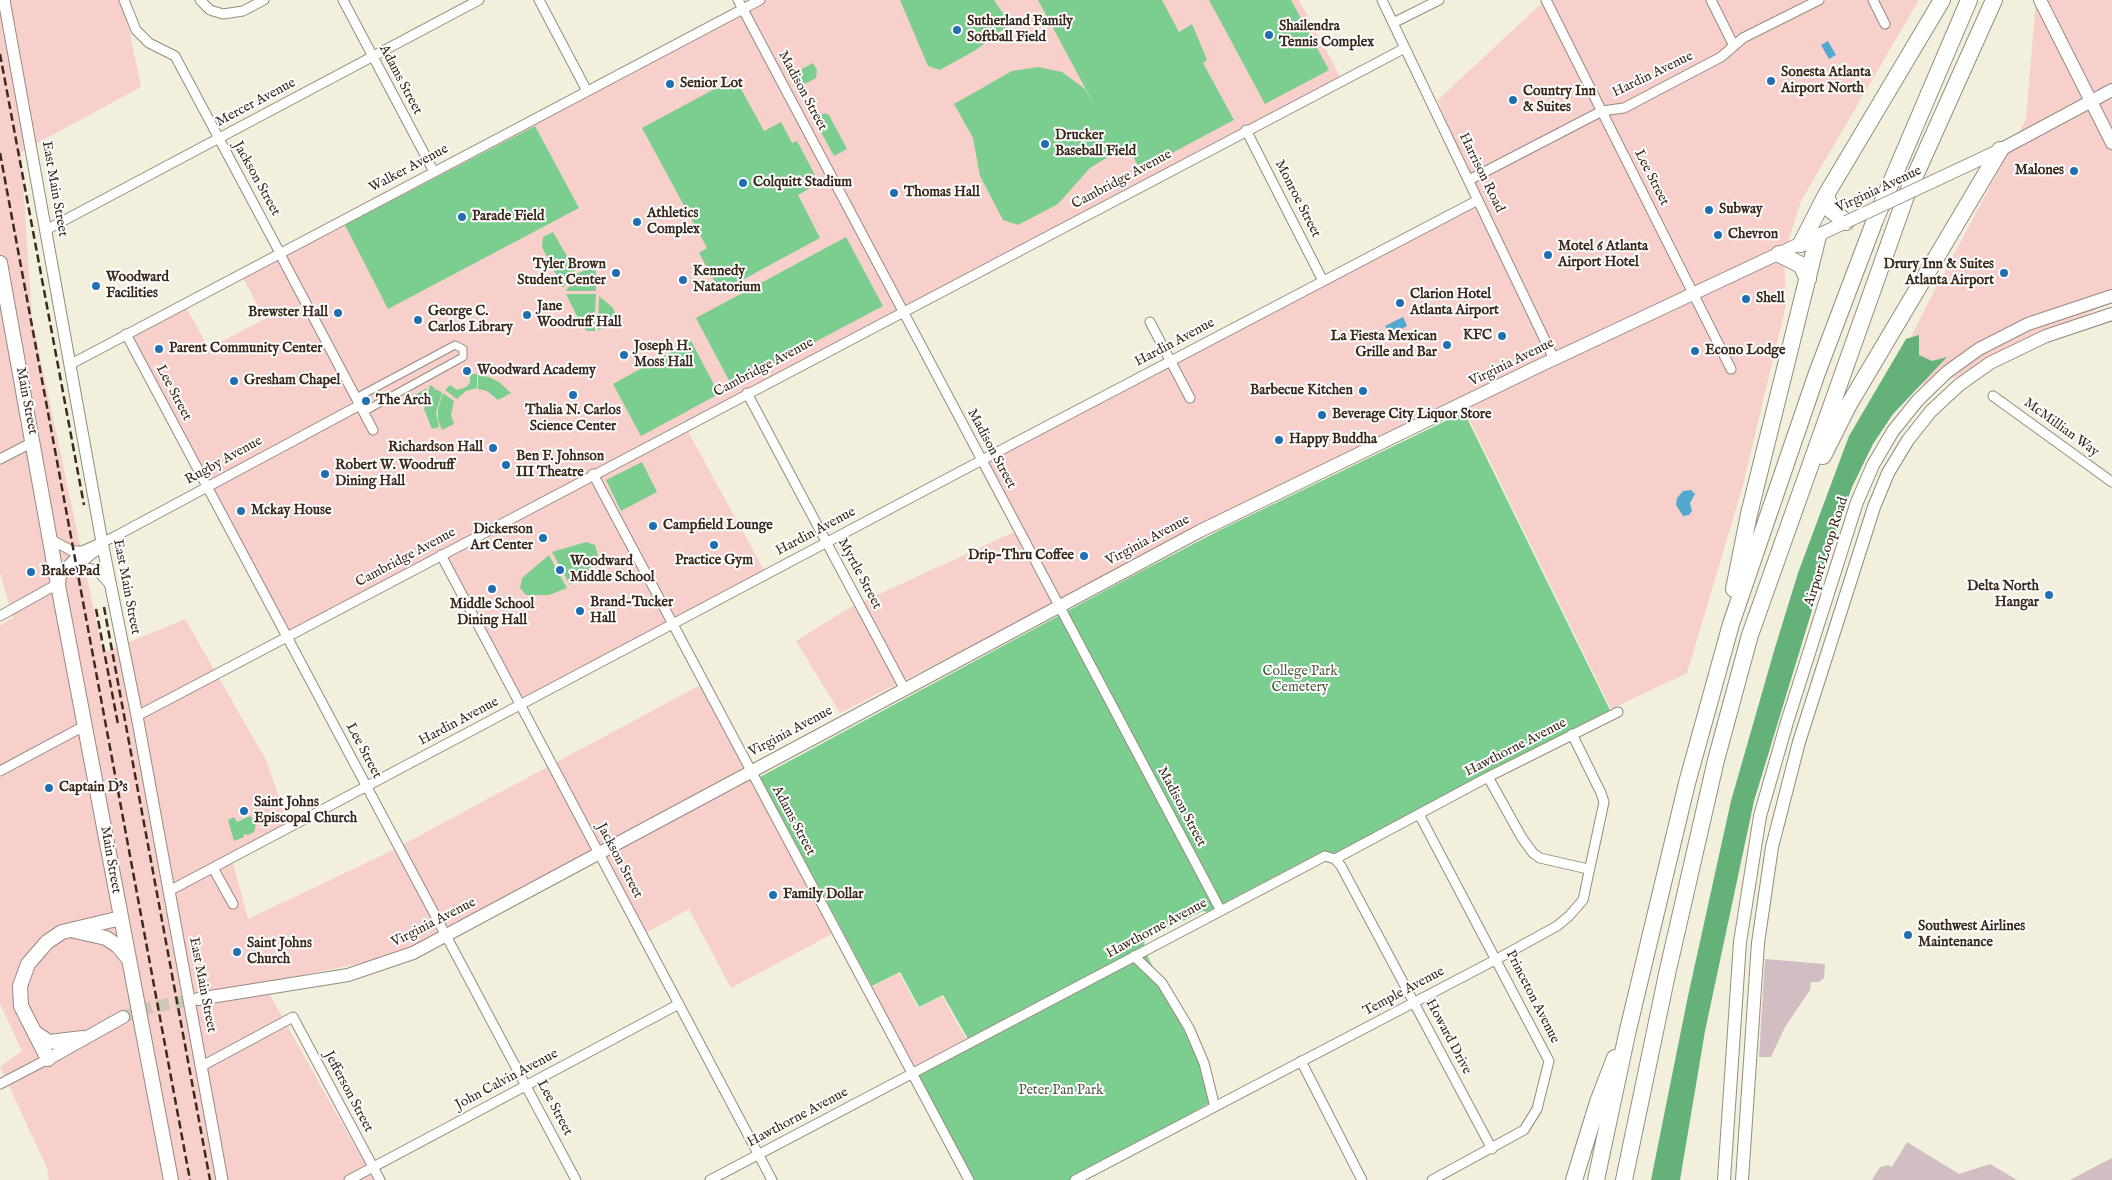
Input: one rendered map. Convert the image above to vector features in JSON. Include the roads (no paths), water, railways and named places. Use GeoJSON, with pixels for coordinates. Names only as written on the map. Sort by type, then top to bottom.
{"type":"FeatureCollection","features":[{"type":"Feature","properties":{"kind":"highway"},"geometry":{"type":"LineString","coordinates":[[1801,244],[1826,196],[1942,0]]}},
{"type":"Feature","properties":{"kind":"highway"},"geometry":{"type":"LineString","coordinates":[[1596,1180],[1627,1034],[1687,783],[1731,624],[1817,373],[1865,247],[1968,0]]}},
{"type":"Feature","properties":{"kind":"highway"},"geometry":{"type":"LineString","coordinates":[[1624,1179],[1667,974],[1709,788],[1750,635],[1906,196],[1994,0]]}},
{"type":"Feature","properties":{"kind":"highway"},"geometry":{"type":"LineString","coordinates":[[1750,635],[1768,611],[1805,496],[1848,406],[2000,150]]}},
{"type":"Feature","properties":{"kind":"highway"},"geometry":{"type":"LineString","coordinates":[[1826,196],[1831,210],[1846,222]]}},
{"type":"Feature","properties":{"kind":"highway"},"geometry":{"type":"LineString","coordinates":[[1731,624],[1734,591],[1749,514],[1818,236]]}},
{"type":"Feature","properties":{"kind":"highway"},"geometry":{"type":"LineString","coordinates":[[1779,254],[1801,266],[1808,279]]}},
{"type":"Feature","properties":{"kind":"highway"},"geometry":{"type":"LineString","coordinates":[[1574,1180],[1598,1102],[1617,1053],[1627,1034]]}},
{"type":"Feature","properties":{"kind":"main road"},"geometry":{"type":"LineString","coordinates":[[2040,0],[2112,143]]}},
{"type":"Feature","properties":{"kind":"main road","name":"Virginia Avenue"},"geometry":{"type":"LineString","coordinates":[[198,998],[348,975],[413,952],[1200,531],[1554,359],[2000,150],[2112,90]]}},
{"type":"Feature","properties":{"kind":"main road","name":"Main Street"},"geometry":{"type":"LineString","coordinates":[[0,263],[58,585],[171,1180]]}},
{"type":"Feature","properties":{"kind":"main road","name":"Airport Loop Road"},"geometry":{"type":"LineString","coordinates":[[1724,1180],[1740,942],[1760,816],[1787,722],[1858,502],[1873,465],[1893,431],[1918,400],[1947,372],[1971,354],[2005,334],[2028,324],[2112,296]]}},
{"type":"Feature","properties":{"kind":"main road"},"geometry":{"type":"LineString","coordinates":[[1742,1180],[1758,943],[1766,881],[1780,812],[1799,742],[1865,536],[1888,473],[1908,440],[1931,411],[1959,385],[1990,363],[2046,336],[2112,314]]}},
{"type":"Feature","properties":{"kind":"main road"},"geometry":{"type":"LineString","coordinates":[[121,918],[66,930],[47,942],[28,964],[22,976],[20,1000],[48,1059],[123,1017]]}},
{"type":"Feature","properties":{"kind":"main road"},"geometry":{"type":"LineString","coordinates":[[66,930],[79,931],[106,938],[118,946],[129,960]]}},
{"type":"Feature","properties":{"kind":"main road"},"geometry":{"type":"LineString","coordinates":[[34,1032],[49,1042],[83,1038]]}},
{"type":"Feature","properties":{"kind":"street","name":"East Main Street"},"geometry":{"type":"LineString","coordinates":[[4,0],[102,542],[137,716],[222,1180]]}},
{"type":"Feature","properties":{"kind":"street","name":"Jackson Street"},"geometry":{"type":"LineString","coordinates":[[124,0],[136,30],[149,43],[174,56],[373,430]]}},
{"type":"Feature","properties":{"kind":"street"},"geometry":{"type":"LineString","coordinates":[[200,0],[210,10],[223,14],[243,11],[264,0]]}},
{"type":"Feature","properties":{"kind":"street","name":"Adams Street"},"geometry":{"type":"LineString","coordinates":[[342,0],[434,172]]}},
{"type":"Feature","properties":{"kind":"street","name":"Mercer Avenue"},"geometry":{"type":"LineString","coordinates":[[46,230],[479,0]]}},
{"type":"Feature","properties":{"kind":"street"},"geometry":{"type":"LineString","coordinates":[[539,0],[587,91]]}},
{"type":"Feature","properties":{"kind":"street","name":"Madison Street"},"geometry":{"type":"LineString","coordinates":[[738,0],[1221,911]]}},
{"type":"Feature","properties":{"kind":"street","name":"Walker Avenue"},"geometry":{"type":"LineString","coordinates":[[71,364],[281,255],[760,0]]}},
{"type":"Feature","properties":{"kind":"street","name":"Harrison Road"},"geometry":{"type":"LineString","coordinates":[[1382,0],[1554,359]]}},
{"type":"Feature","properties":{"kind":"street"},"geometry":{"type":"LineString","coordinates":[[1393,23],[1439,0]]}},
{"type":"Feature","properties":{"kind":"street","name":"Lee Street"},"geometry":{"type":"LineString","coordinates":[[1546,0],[1731,369]]}},
{"type":"Feature","properties":{"kind":"street"},"geometry":{"type":"LineString","coordinates":[[1711,0],[1734,46]]}},
{"type":"Feature","properties":{"kind":"street","name":"Hardin Avenue"},"geometry":{"type":"LineString","coordinates":[[1468,180],[1602,111],[1624,108],[1721,57],[1743,38],[1819,0]]}},
{"type":"Feature","properties":{"kind":"street"},"geometry":{"type":"LineString","coordinates":[[1872,0],[1885,24]]}},
{"type":"Feature","properties":{"kind":"street","name":"Cambridge Avenue"},"geometry":{"type":"LineString","coordinates":[[137,716],[593,474],[1405,48]]}},
{"type":"Feature","properties":{"kind":"street","name":"Monroe Street"},"geometry":{"type":"LineString","coordinates":[[1246,130],[1323,281]]}},
{"type":"Feature","properties":{"kind":"street","name":"Hardin Avenue"},"geometry":{"type":"LineString","coordinates":[[169,891],[826,542],[1478,200]]}},
{"type":"Feature","properties":{"kind":"street"},"geometry":{"type":"LineString","coordinates":[[1150,322],[1190,398]]}},
{"type":"Feature","properties":{"kind":"street","name":"Lee Street"},"geometry":{"type":"LineString","coordinates":[[126,334],[576,1180]]}},
{"type":"Feature","properties":{"kind":"street"},"geometry":{"type":"LineString","coordinates":[[455,345],[463,349],[463,357],[360,405],[455,345]]}},
{"type":"Feature","properties":{"kind":"street","name":"Myrtle Street"},"geometry":{"type":"LineString","coordinates":[[747,393],[904,688]]}},
{"type":"Feature","properties":{"kind":"street","name":"McMillian Way"},"geometry":{"type":"LineString","coordinates":[[1993,396],[2112,482]]}},
{"type":"Feature","properties":{"kind":"street","name":"Rugby Avenue"},"geometry":{"type":"LineString","coordinates":[[58,585],[62,573],[82,551],[360,405]]}},
{"type":"Feature","properties":{"kind":"street"},"geometry":{"type":"LineString","coordinates":[[0,459],[33,442]]}},
{"type":"Feature","properties":{"kind":"street","name":"Adams Street"},"geometry":{"type":"LineString","coordinates":[[593,474],[969,1180]]}},
{"type":"Feature","properties":{"kind":"street"},"geometry":{"type":"LineString","coordinates":[[50,539],[72,551],[82,551]]}},
{"type":"Feature","properties":{"kind":"street","name":"Rugby Avenue"},"geometry":{"type":"LineString","coordinates":[[0,616],[58,585],[75,566],[96,551],[102,542]]}},
{"type":"Feature","properties":{"kind":"street","name":"Jackson Street"},"geometry":{"type":"LineString","coordinates":[[441,555],[772,1180]]}},
{"type":"Feature","properties":{"kind":"street"},"geometry":{"type":"LineString","coordinates":[[75,566],[97,570],[110,585]]}},
{"type":"Feature","properties":{"kind":"street","name":"Hawthorne Avenue"},"geometry":{"type":"LineString","coordinates":[[710,1180],[1325,856],[1335,859],[1488,777],[1618,712]]}},
{"type":"Feature","properties":{"kind":"street"},"geometry":{"type":"LineString","coordinates":[[0,771],[86,725]]}},
{"type":"Feature","properties":{"kind":"street","name":"Temple Avenue"},"geometry":{"type":"LineString","coordinates":[[1075,1180],[1497,959],[1556,927],[1569,916],[1583,900],[1588,869],[1604,802],[1572,734]]}},
{"type":"Feature","properties":{"kind":"street"},"geometry":{"type":"LineString","coordinates":[[1488,777],[1522,838],[1533,853],[1540,858],[1588,869]]}},
{"type":"Feature","properties":{"kind":"street","name":"Princeton Avenue"},"geometry":{"type":"LineString","coordinates":[[1419,814],[1549,1061],[1532,1121],[1515,1137],[1432,1180]]}},
{"type":"Feature","properties":{"kind":"street","name":"Howard Drive"},"geometry":{"type":"LineString","coordinates":[[1335,859],[1341,866],[1492,1149]]}},
{"type":"Feature","properties":{"kind":"street"},"geometry":{"type":"LineString","coordinates":[[214,868],[233,904]]}},
{"type":"Feature","properties":{"kind":"street"},"geometry":{"type":"LineString","coordinates":[[1134,956],[1162,983],[1189,1028],[1204,1063],[1215,1107]]}},
{"type":"Feature","properties":{"kind":"street","name":"John Calvin Avenue"},"geometry":{"type":"LineString","coordinates":[[349,1180],[679,1004]]}},
{"type":"Feature","properties":{"kind":"street","name":"Jefferson Street"},"geometry":{"type":"LineString","coordinates":[[202,1066],[293,1018],[380,1180]]}},
{"type":"Feature","properties":{"kind":"street"},"geometry":{"type":"LineString","coordinates":[[0,1084],[48,1059]]}},
{"type":"Feature","properties":{"kind":"street"},"geometry":{"type":"LineString","coordinates":[[1301,1062],[1362,1180]]}},
{"type":"Feature","properties":{"kind":"water"},"geometry":{"type":"Polygon","coordinates":[[[1828,41],[1836,55],[1829,59],[1821,45],[1828,41]]]}},
{"type":"Feature","properties":{"kind":"water"},"geometry":{"type":"Polygon","coordinates":[[[1403,317],[1407,326],[1390,335],[1385,326],[1403,317]]]}},
{"type":"Feature","properties":{"kind":"water"},"geometry":{"type":"Polygon","coordinates":[[[1691,490],[1695,494],[1690,503],[1692,511],[1689,515],[1683,516],[1676,505],[1677,498],[1683,491],[1691,490]]]}},
{"type":"Feature","properties":{"kind":"tunnel"},"geometry":{"type":"LineString","coordinates":[[123,1017],[152,1007],[198,999]]}},
{"type":"Feature","properties":{"kind":"railway"},"geometry":{"type":"LineString","coordinates":[[0,54],[84,505]]}},
{"type":"Feature","properties":{"kind":"railway"},"geometry":{"type":"LineString","coordinates":[[0,153],[190,1180]]}},
{"type":"Feature","properties":{"kind":"railway"},"geometry":{"type":"LineString","coordinates":[[104,607],[210,1180]]}},
{"type":"Feature","properties":{"kind":"railway"},"geometry":{"type":"LineString","coordinates":[[96,609],[118,724]]}},
{"type":"Feature","properties":{"kind":"place","name":"Sutherland Family Softball Field"},"geometry":{"type":"Point","coordinates":[957,30]}},
{"type":"Feature","properties":{"kind":"place","name":"Shailendra Tennis Complex"},"geometry":{"type":"Point","coordinates":[1269,35]}},
{"type":"Feature","properties":{"kind":"place","name":"Sonesta Atlanta Airport North"},"geometry":{"type":"Point","coordinates":[1771,81]}},
{"type":"Feature","properties":{"kind":"place","name":"Senior Lot"},"geometry":{"type":"Point","coordinates":[670,84]}},
{"type":"Feature","properties":{"kind":"place","name":"Country Inn & Suites"},"geometry":{"type":"Point","coordinates":[1513,100]}},
{"type":"Feature","properties":{"kind":"place","name":"Drucker Baseball Field"},"geometry":{"type":"Point","coordinates":[1045,144]}},
{"type":"Feature","properties":{"kind":"place","name":"Malones"},"geometry":{"type":"Point","coordinates":[2074,171]}},
{"type":"Feature","properties":{"kind":"place","name":"Colquitt Stadium"},"geometry":{"type":"Point","coordinates":[743,183]}},
{"type":"Feature","properties":{"kind":"place","name":"Thomas Hall"},"geometry":{"type":"Point","coordinates":[894,193]}},
{"type":"Feature","properties":{"kind":"place","name":"Subway"},"geometry":{"type":"Point","coordinates":[1709,210]}},
{"type":"Feature","properties":{"kind":"place","name":"Parade Field"},"geometry":{"type":"Point","coordinates":[462,217]}},
{"type":"Feature","properties":{"kind":"place","name":"Athletics Complex"},"geometry":{"type":"Point","coordinates":[637,222]}},
{"type":"Feature","properties":{"kind":"place","name":"Chevron"},"geometry":{"type":"Point","coordinates":[1718,235]}},
{"type":"Feature","properties":{"kind":"place","name":"Motel 6 Atlanta Airport Hotel"},"geometry":{"type":"Point","coordinates":[1548,255]}},
{"type":"Feature","properties":{"kind":"place","name":"Tyler Brown Student Center"},"geometry":{"type":"Point","coordinates":[616,273]}},
{"type":"Feature","properties":{"kind":"place","name":"Drury Inn & Suites Atlanta Airport"},"geometry":{"type":"Point","coordinates":[2004,273]}},
{"type":"Feature","properties":{"kind":"place","name":"Kennedy Natatorium"},"geometry":{"type":"Point","coordinates":[683,280]}},
{"type":"Feature","properties":{"kind":"place","name":"Woodward Facilities"},"geometry":{"type":"Point","coordinates":[96,286]}},
{"type":"Feature","properties":{"kind":"place","name":"Shell"},"geometry":{"type":"Point","coordinates":[1746,299]}},
{"type":"Feature","properties":{"kind":"place","name":"Clarion Hotel Atlanta Airport"},"geometry":{"type":"Point","coordinates":[1400,303]}},
{"type":"Feature","properties":{"kind":"place","name":"Brewster Hall"},"geometry":{"type":"Point","coordinates":[338,313]}},
{"type":"Feature","properties":{"kind":"place","name":"Jane Woodruff Hall"},"geometry":{"type":"Point","coordinates":[527,315]}},
{"type":"Feature","properties":{"kind":"place","name":"George C. Carlos Library"},"geometry":{"type":"Point","coordinates":[418,320]}},
{"type":"Feature","properties":{"kind":"place","name":"KFC"},"geometry":{"type":"Point","coordinates":[1502,336]}},
{"type":"Feature","properties":{"kind":"place","name":"La Fiesta Mexican Grille and Bar"},"geometry":{"type":"Point","coordinates":[1447,345]}},
{"type":"Feature","properties":{"kind":"place","name":"Parent Community Center"},"geometry":{"type":"Point","coordinates":[159,349]}},
{"type":"Feature","properties":{"kind":"place","name":"Econo Lodge"},"geometry":{"type":"Point","coordinates":[1695,351]}},
{"type":"Feature","properties":{"kind":"place","name":"Joseph H. Moss Hall"},"geometry":{"type":"Point","coordinates":[624,355]}},
{"type":"Feature","properties":{"kind":"place","name":"Woodward Academy"},"geometry":{"type":"Point","coordinates":[467,371]}},
{"type":"Feature","properties":{"kind":"place","name":"Gresham Chapel"},"geometry":{"type":"Point","coordinates":[234,381]}},
{"type":"Feature","properties":{"kind":"place","name":"Barbecue Kitchen"},"geometry":{"type":"Point","coordinates":[1363,391]}},
{"type":"Feature","properties":{"kind":"place","name":"Thalia N. Carlos Science Center"},"geometry":{"type":"Point","coordinates":[573,395]}},
{"type":"Feature","properties":{"kind":"place","name":"The Arch"},"geometry":{"type":"Point","coordinates":[366,401]}},
{"type":"Feature","properties":{"kind":"place","name":"Beverage City Liquor Store"},"geometry":{"type":"Point","coordinates":[1322,415]}},
{"type":"Feature","properties":{"kind":"place","name":"Happy Buddha"},"geometry":{"type":"Point","coordinates":[1279,440]}},
{"type":"Feature","properties":{"kind":"place","name":"Richardson Hall"},"geometry":{"type":"Point","coordinates":[493,448]}},
{"type":"Feature","properties":{"kind":"place","name":"Ben F. Johnson III Theatre"},"geometry":{"type":"Point","coordinates":[506,465]}},
{"type":"Feature","properties":{"kind":"place","name":"Robert W. Woodruff Dining Hall"},"geometry":{"type":"Point","coordinates":[325,474]}},
{"type":"Feature","properties":{"kind":"place","name":"Mckay House"},"geometry":{"type":"Point","coordinates":[241,511]}},
{"type":"Feature","properties":{"kind":"place","name":"Campfield Lounge"},"geometry":{"type":"Point","coordinates":[653,526]}},
{"type":"Feature","properties":{"kind":"place","name":"Dickerson Art Center"},"geometry":{"type":"Point","coordinates":[543,538]}},
{"type":"Feature","properties":{"kind":"place","name":"Practice Gym"},"geometry":{"type":"Point","coordinates":[714,545]}},
{"type":"Feature","properties":{"kind":"place","name":"Drip-Thru Coffee"},"geometry":{"type":"Point","coordinates":[1084,556]}},
{"type":"Feature","properties":{"kind":"place","name":"Woodward Middle School"},"geometry":{"type":"Point","coordinates":[560,570]}},
{"type":"Feature","properties":{"kind":"place","name":"Brake Pad"},"geometry":{"type":"Point","coordinates":[31,572]}},
{"type":"Feature","properties":{"kind":"place","name":"Middle School Dining Hall"},"geometry":{"type":"Point","coordinates":[492,589]}},
{"type":"Feature","properties":{"kind":"place","name":"Delta North Hangar"},"geometry":{"type":"Point","coordinates":[2049,595]}},
{"type":"Feature","properties":{"kind":"place","name":"Brand-Tucker Hall"},"geometry":{"type":"Point","coordinates":[580,611]}},
{"type":"Feature","properties":{"kind":"place","name":"Captain D's"},"geometry":{"type":"Point","coordinates":[49,788]}},
{"type":"Feature","properties":{"kind":"place","name":"Saint Johns Episcopal Church"},"geometry":{"type":"Point","coordinates":[244,811]}},
{"type":"Feature","properties":{"kind":"place","name":"Family Dollar"},"geometry":{"type":"Point","coordinates":[773,895]}},
{"type":"Feature","properties":{"kind":"place","name":"Southwest Airlines Maintenance"},"geometry":{"type":"Point","coordinates":[1908,935]}},
{"type":"Feature","properties":{"kind":"place","name":"Saint Johns Church"},"geometry":{"type":"Point","coordinates":[237,952]}},
{"type":"Feature","properties":{"kind":"park label","name":"College Park Cemetery"},"geometry":{"type":"Point","coordinates":[1300,680]}},
{"type":"Feature","properties":{"kind":"park label","name":"Peter Pan Park"},"geometry":{"type":"Point","coordinates":[1061,1091]}}]}
